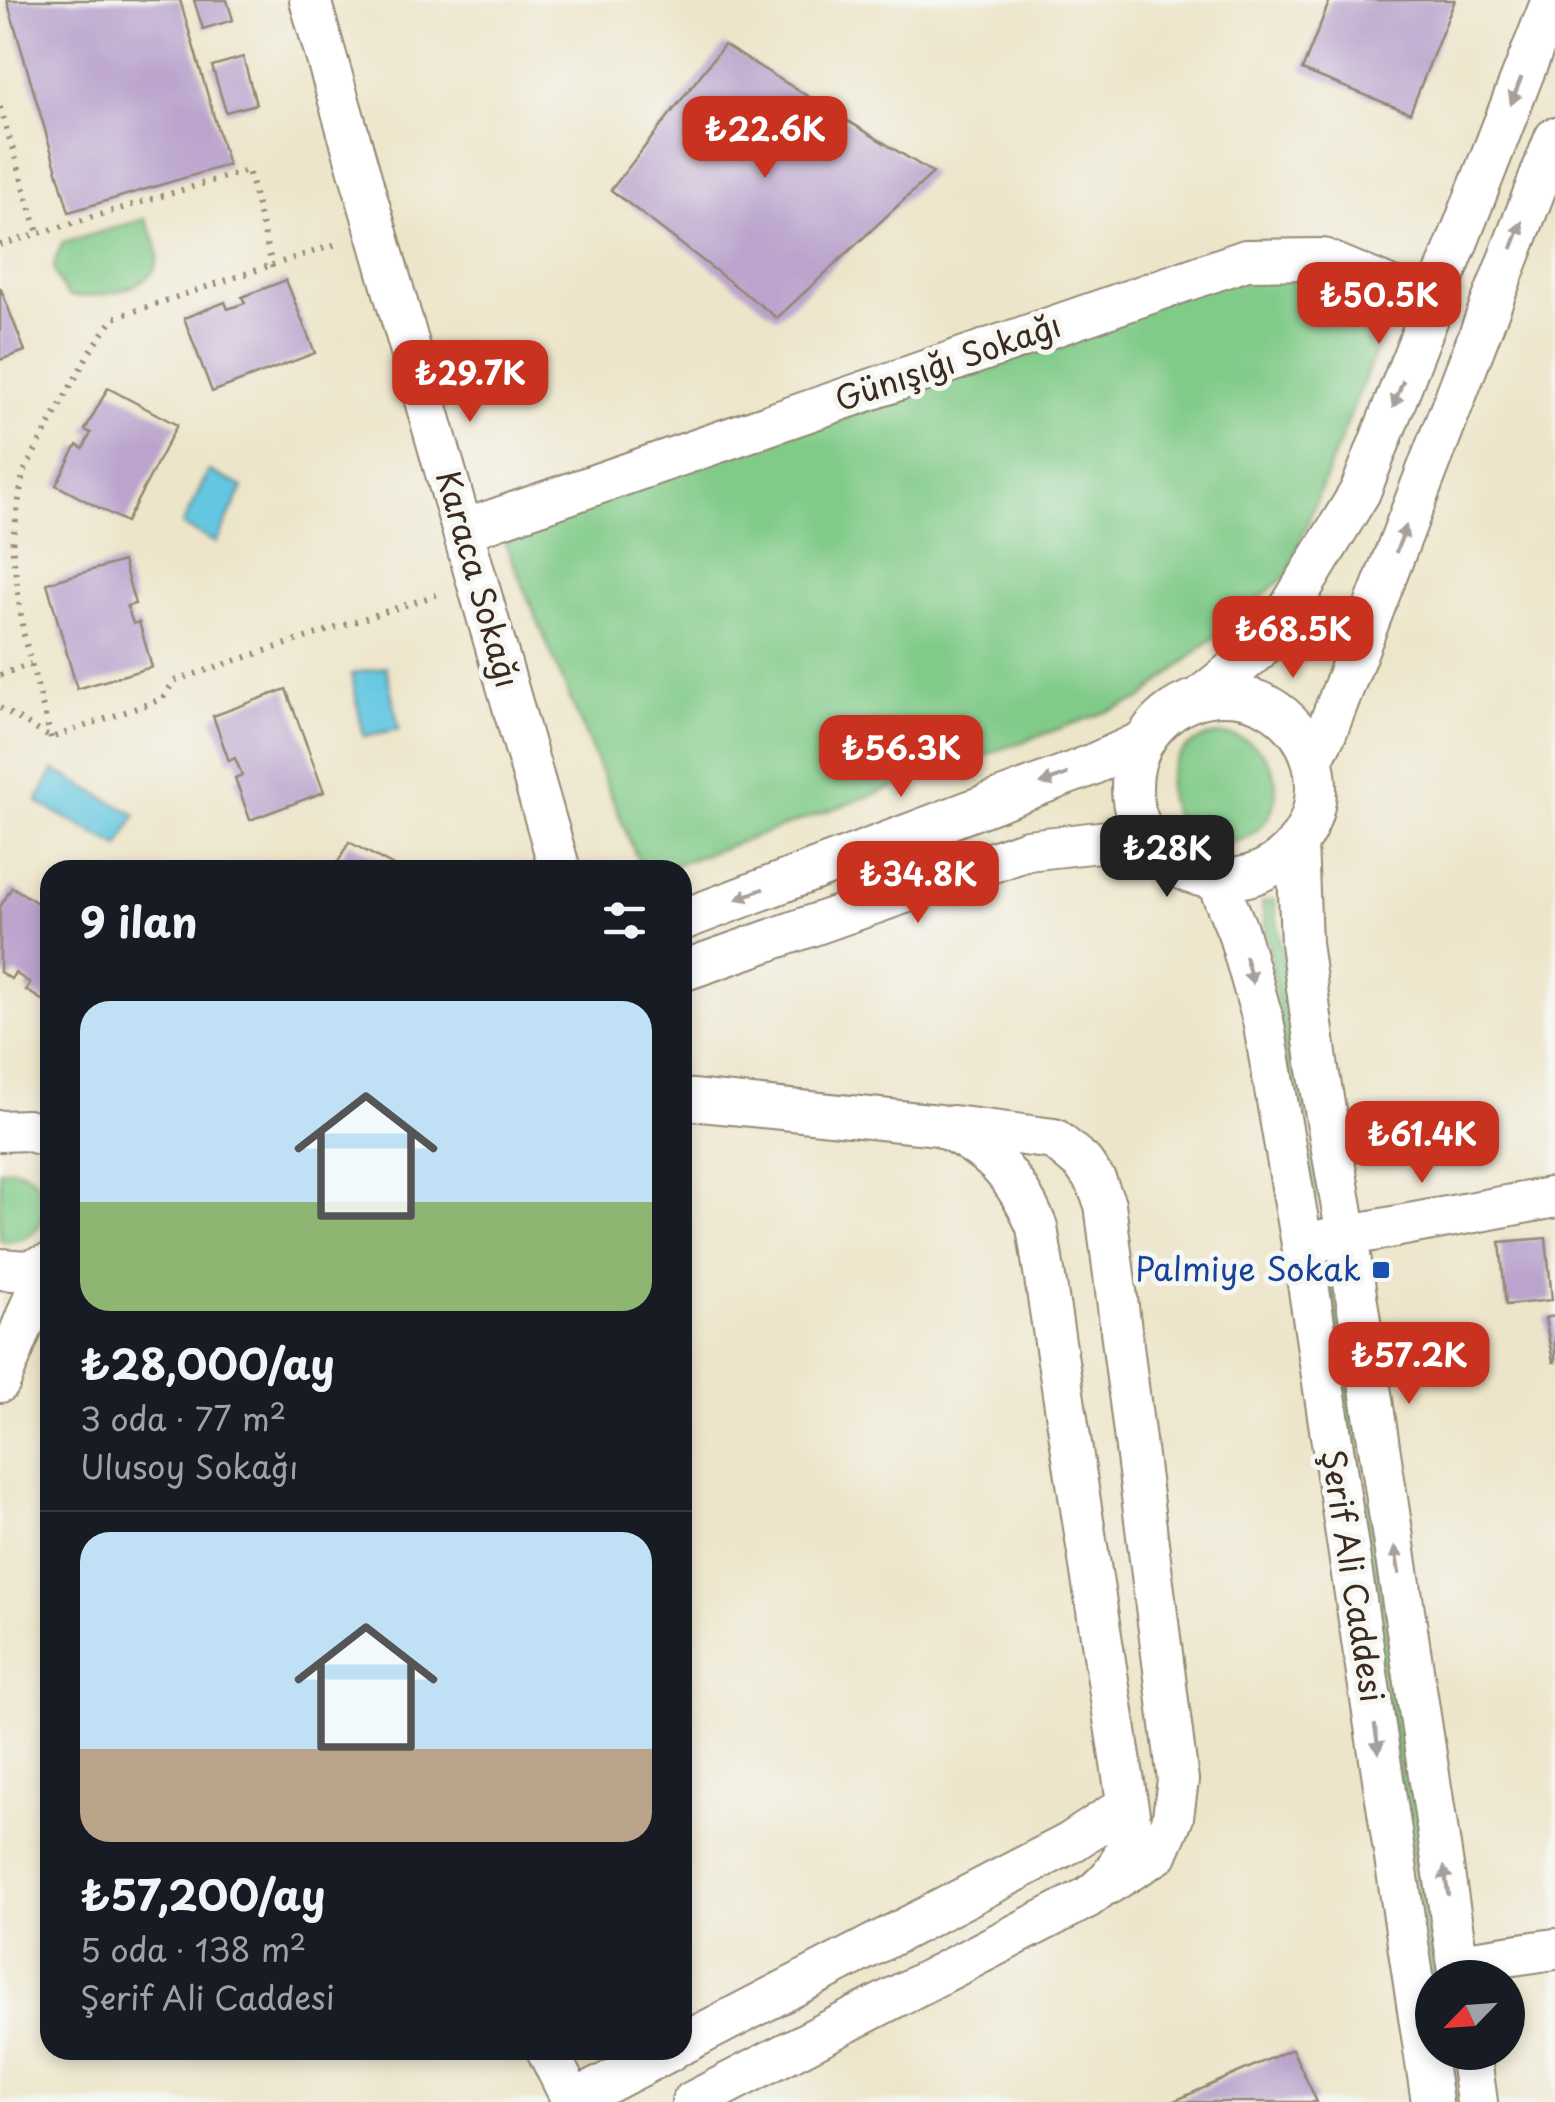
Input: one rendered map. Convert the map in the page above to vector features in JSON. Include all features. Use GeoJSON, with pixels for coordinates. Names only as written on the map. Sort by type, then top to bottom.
{"type":"FeatureCollection","features":[{"type":"Feature","properties":{"kind":"street","name":"Karaca Sokağı"},"geometry":{"type":"LineString","coordinates":[[310,0],[557,860]]}},
{"type":"Feature","properties":{"kind":"street"},"geometry":{"type":"LineString","coordinates":[[1202,696],[1232,694],[1261,702],[1287,718],[1306,742],[1315,771],[1316,802],[1306,830],[1286,856],[1263,871],[1234,880],[1204,878],[1176,866],[1152,846],[1136,818],[1130,787],[1136,756],[1149,732],[1176,708],[1202,696],[1256,652],[1281,622],[1360,492],[1552,0]]}},
{"type":"Feature","properties":{"kind":"street"},"geometry":{"type":"LineString","coordinates":[[1312,759],[1326,733],[1555,138]]}},
{"type":"Feature","properties":{"kind":"street","name":"Günışığı Sokağı"},"geometry":{"type":"LineString","coordinates":[[464,530],[1246,260],[1323,259],[1433,304]]}},
{"type":"Feature","properties":{"kind":"street"},"geometry":{"type":"LineString","coordinates":[[692,916],[1088,766],[1144,741]]}},
{"type":"Feature","properties":{"kind":"street"},"geometry":{"type":"LineString","coordinates":[[692,968],[1028,850],[1108,842],[1152,846]]}},
{"type":"Feature","properties":{"kind":"street","name":"Şerif Ali Caddesi"},"geometry":{"type":"LineString","coordinates":[[1297,842],[1304,961],[1318,1070],[1348,1236],[1457,1960]]}},
{"type":"Feature","properties":{"kind":"street","name":"Şerif Ali Caddesi"},"geometry":{"type":"LineString","coordinates":[[1216,878],[1238,932],[1263,1020],[1302,1244],[1432,2102]]}},
{"type":"Feature","properties":{"kind":"street"},"geometry":{"type":"LineString","coordinates":[[692,1100],[1054,1139],[1083,1163],[1105,1204],[1178,1780],[1173,1818],[1157,1854],[1087,1898],[692,2102]]}},
{"type":"Feature","properties":{"kind":"street"},"geometry":{"type":"LineString","coordinates":[[939,1124],[988,1153],[1008,1174],[1037,1227],[1131,1827],[1127,1848],[1105,1886]]}},
{"type":"Feature","properties":{"kind":"street"},"geometry":{"type":"LineString","coordinates":[[2,1128],[40,1134]]}},
{"type":"Feature","properties":{"kind":"street"},"geometry":{"type":"LineString","coordinates":[[1302,1244],[1555,1197]]}},
{"type":"Feature","properties":{"kind":"street"},"geometry":{"type":"LineString","coordinates":[[0,1269],[27,1271],[40,1267]]}},
{"type":"Feature","properties":{"kind":"street"},"geometry":{"type":"LineString","coordinates":[[0,1382],[40,1286]]}},
{"type":"Feature","properties":{"kind":"street"},"geometry":{"type":"LineString","coordinates":[[692,2039],[1070,1843],[1128,1805]]}},
{"type":"Feature","properties":{"kind":"street"},"geometry":{"type":"LineString","coordinates":[[1505,1960],[1555,1949]]}},
{"type":"Feature","properties":{"kind":"street"},"geometry":{"type":"LineString","coordinates":[[551,2060],[573,2102],[652,2060]]}},
{"type":"Feature","properties":{"kind":"street"},"geometry":{"type":"LineString","coordinates":[[1473,2070],[1477,2102]]}},
{"type":"Feature","properties":{"kind":"path"},"geometry":{"type":"LineString","coordinates":[[0,107],[38,233]]}},
{"type":"Feature","properties":{"kind":"path"},"geometry":{"type":"LineString","coordinates":[[0,245],[248,170],[272,264]]}},
{"type":"Feature","properties":{"kind":"path"},"geometry":{"type":"LineString","coordinates":[[51,738],[23,632],[12,544],[23,473],[89,353],[114,318],[377,232]]}},
{"type":"Feature","properties":{"kind":"path"},"geometry":{"type":"LineString","coordinates":[[0,708],[51,738],[162,699],[174,681],[478,581]]}},
{"type":"Feature","properties":{"kind":"path"},"geometry":{"type":"LineString","coordinates":[[0,675],[31,664]]}},
{"type":"Feature","properties":{"kind":"green space"},"geometry":{"type":"Polygon","coordinates":[[[145,219],[158,257],[147,277],[107,294],[68,296],[55,270],[63,243],[145,219]]]}},
{"type":"Feature","properties":{"kind":"green space"},"geometry":{"type":"Polygon","coordinates":[[[1312,248],[1404,279],[1287,575],[1140,700],[689,860],[638,860],[495,519],[1312,248]]]}},
{"type":"Feature","properties":{"kind":"green space"},"geometry":{"type":"Polygon","coordinates":[[[1222,735],[1243,739],[1260,751],[1272,768],[1276,789],[1272,810],[1260,827],[1243,839],[1222,843],[1201,839],[1184,827],[1172,810],[1168,789],[1172,768],[1184,751],[1201,739],[1222,735]]]}},
{"type":"Feature","properties":{"kind":"green space"},"geometry":{"type":"Polygon","coordinates":[[[1274,900],[1319,1198],[1307,1199],[1262,902],[1274,900]]]}},
{"type":"Feature","properties":{"kind":"green space"},"geometry":{"type":"Polygon","coordinates":[[[12,1168],[40,1185],[40,1225],[18,1240],[0,1241],[0,1170],[12,1168]]]}},
{"type":"Feature","properties":{"kind":"green space"},"geometry":{"type":"Polygon","coordinates":[[[1330,1267],[1442,1960],[1429,1960],[1315,1270],[1330,1267]]]}},
{"type":"Feature","properties":{"kind":"water"},"geometry":{"type":"Polygon","coordinates":[[[209,471],[243,487],[216,543],[182,525],[209,471]]]}},
{"type":"Feature","properties":{"kind":"water"},"geometry":{"type":"Polygon","coordinates":[[[386,667],[399,729],[364,736],[351,674],[386,667]]]}},
{"type":"Feature","properties":{"kind":"water"},"geometry":{"type":"Polygon","coordinates":[[[54,770],[136,815],[119,847],[37,802],[54,770]]]}},
{"type":"Feature","properties":{"kind":"building"},"geometry":{"type":"Polygon","coordinates":[[[7,0],[180,0],[228,165],[69,212],[7,0]]]}},
{"type":"Feature","properties":{"kind":"building"},"geometry":{"type":"Polygon","coordinates":[[[194,0],[227,0],[233,20],[203,29],[194,0]]]}},
{"type":"Feature","properties":{"kind":"building"},"geometry":{"type":"Polygon","coordinates":[[[1330,0],[1455,0],[1410,113],[1302,70],[1330,0]]]}},
{"type":"Feature","properties":{"kind":"building"},"geometry":{"type":"Polygon","coordinates":[[[724,45],[933,173],[777,318],[611,190],[724,45]]]}},
{"type":"Feature","properties":{"kind":"building"},"geometry":{"type":"Polygon","coordinates":[[[243,57],[256,104],[226,112],[212,66],[243,57]]]}},
{"type":"Feature","properties":{"kind":"building"},"geometry":{"type":"Polygon","coordinates":[[[286,280],[315,353],[212,392],[184,318],[225,302],[228,309],[245,303],[242,297],[286,280]]]}},
{"type":"Feature","properties":{"kind":"building"},"geometry":{"type":"Polygon","coordinates":[[[0,287],[25,351],[0,360],[0,287]]]}},
{"type":"Feature","properties":{"kind":"building"},"geometry":{"type":"Polygon","coordinates":[[[108,388],[177,425],[126,522],[56,485],[77,445],[83,449],[91,433],[85,430],[108,388]]]}},
{"type":"Feature","properties":{"kind":"building"},"geometry":{"type":"Polygon","coordinates":[[[123,561],[135,604],[127,606],[133,624],[139,622],[152,667],[77,689],[47,583],[123,561]]]}},
{"type":"Feature","properties":{"kind":"building"},"geometry":{"type":"Polygon","coordinates":[[[286,689],[324,792],[250,820],[235,778],[242,775],[235,758],[229,761],[213,716],[286,689]]]}},
{"type":"Feature","properties":{"kind":"building"},"geometry":{"type":"Polygon","coordinates":[[[349,842],[382,860],[339,860],[349,842]]]}},
{"type":"Feature","properties":{"kind":"building"},"geometry":{"type":"Polygon","coordinates":[[[12,887],[40,905],[40,999],[26,990],[30,983],[15,973],[11,979],[0,972],[0,907],[12,887]]]}},
{"type":"Feature","properties":{"kind":"building"},"geometry":{"type":"Polygon","coordinates":[[[1546,1238],[1552,1300],[1506,1305],[1500,1242],[1546,1238]]]}},
{"type":"Feature","properties":{"kind":"building"},"geometry":{"type":"Polygon","coordinates":[[[1555,1316],[1555,1362],[1553,1362],[1545,1318],[1555,1316]]]}},
{"type":"Feature","properties":{"kind":"building"},"geometry":{"type":"Polygon","coordinates":[[[1292,2049],[1317,2102],[1172,2102],[1292,2049]]]}},
{"type":"Feature","properties":{"kind":"place","name":"Palmiye Sokak"},"geometry":{"type":"Point","coordinates":[1381,1270]}}]}
